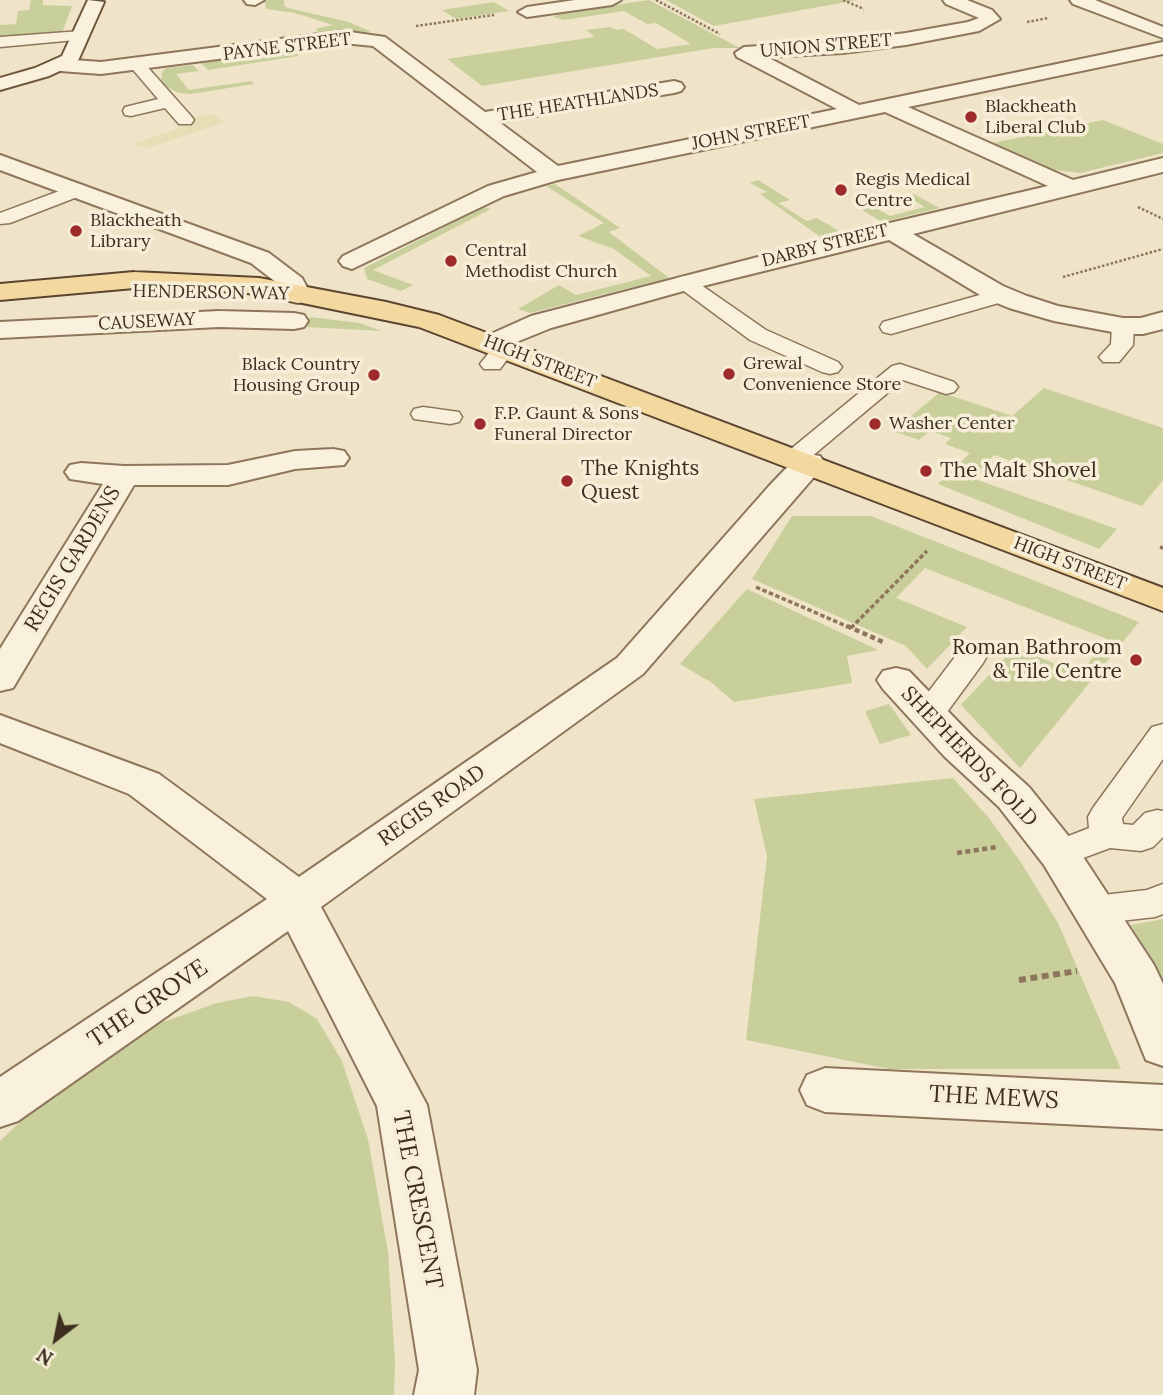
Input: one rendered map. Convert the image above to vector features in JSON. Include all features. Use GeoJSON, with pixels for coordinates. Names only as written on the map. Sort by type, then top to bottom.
{"type":"FeatureCollection","features":[{"type":"Feature","properties":{"kind":"main road","name":"HENDERSON WAY"},"geometry":{"type":"LineString","coordinates":[[0,292],[134,280],[259,286],[296,308]]}},
{"type":"Feature","properties":{"kind":"main road","name":"HENDERSON WAY"},"geometry":{"type":"LineString","coordinates":[[0,308],[93,294],[172,291],[296,308]]}},
{"type":"Feature","properties":{"kind":"main road","name":"HIGH STREET"},"geometry":{"type":"LineString","coordinates":[[296,308],[386,310],[429,321],[496,352],[802,460],[1163,600]]}},
{"type":"Feature","properties":{"kind":"street"},"geometry":{"type":"LineString","coordinates":[[541,28],[521,9],[612,0]]}},
{"type":"Feature","properties":{"kind":"street","name":"UNION STREET"},"geometry":{"type":"LineString","coordinates":[[858,112],[744,53],[894,41],[973,27],[991,19],[986,14],[953,0]]}},
{"type":"Feature","properties":{"kind":"street"},"geometry":{"type":"LineString","coordinates":[[1079,0],[1163,33]]}},
{"type":"Feature","properties":{"kind":"street"},"geometry":{"type":"LineString","coordinates":[[0,84],[71,51],[95,1]]}},
{"type":"Feature","properties":{"kind":"street","name":"PAYNE STREET"},"geometry":{"type":"LineString","coordinates":[[71,51],[101,68],[343,37],[378,41],[554,174]]}},
{"type":"Feature","properties":{"kind":"street","name":"JOHN STREET"},"geometry":{"type":"LineString","coordinates":[[352,261],[496,191],[554,174],[1163,48]]}},
{"type":"Feature","properties":{"kind":"street","name":"THE HEATHLANDS"},"geometry":{"type":"LineString","coordinates":[[482,119],[674,87]]}},
{"type":"Feature","properties":{"kind":"street"},"geometry":{"type":"LineString","coordinates":[[887,105],[1069,187]]}},
{"type":"Feature","properties":{"kind":"street"},"geometry":{"type":"LineString","coordinates":[[0,162],[260,258],[293,283],[296,308]]}},
{"type":"Feature","properties":{"kind":"street","name":"DARBY STREET"},"geometry":{"type":"LineString","coordinates":[[496,352],[541,322],[890,230],[1163,165]]}},
{"type":"Feature","properties":{"kind":"street"},"geometry":{"type":"LineString","coordinates":[[890,230],[1001,295],[1054,313],[1123,326],[1143,326],[1163,320]]}},
{"type":"Feature","properties":{"kind":"street","name":"CAUSEWAY"},"geometry":{"type":"LineString","coordinates":[[0,330],[219,319],[296,308]]}},
{"type":"Feature","properties":{"kind":"street","name":"REGIS GARDENS"},"geometry":{"type":"LineString","coordinates":[[81,472],[124,476],[228,475],[295,460],[332,458]]}},
{"type":"Feature","properties":{"kind":"street","name":"REGIS ROAD"},"geometry":{"type":"LineString","coordinates":[[296,902],[630,666],[781,492],[802,460]]}},
{"type":"Feature","properties":{"kind":"street","name":"REGIS GARDENS"},"geometry":{"type":"LineString","coordinates":[[0,679],[124,476]]}},
{"type":"Feature","properties":{"kind":"street","name":"SHEPHERDS FOLD"},"geometry":{"type":"LineString","coordinates":[[896,680],[928,715],[1014,797],[1059,854],[1138,978],[1163,1045]]}},
{"type":"Feature","properties":{"kind":"street"},"geometry":{"type":"LineString","coordinates":[[0,728],[144,784],[281,886],[296,902]]}},
{"type":"Feature","properties":{"kind":"street","name":"THE GROVE"},"geometry":{"type":"LineString","coordinates":[[0,1105],[296,902]]}},
{"type":"Feature","properties":{"kind":"street","name":"THE CRESCENT"},"geometry":{"type":"LineString","coordinates":[[296,902],[402,1105],[448,1370],[444,1395]]}},
{"type":"Feature","properties":{"kind":"street","name":"THE MEWS"},"geometry":{"type":"LineString","coordinates":[[825,1090],[1163,1107]]}},
{"type":"Feature","properties":{"kind":"lane"},"geometry":{"type":"LineString","coordinates":[[0,41],[71,51]]}},
{"type":"Feature","properties":{"kind":"lane"},"geometry":{"type":"LineString","coordinates":[[0,56],[71,51]]}},
{"type":"Feature","properties":{"kind":"lane"},"geometry":{"type":"LineString","coordinates":[[137,65],[176,110],[138,114]]}},
{"type":"Feature","properties":{"kind":"lane"},"geometry":{"type":"LineString","coordinates":[[3,219],[78,190]]}},
{"type":"Feature","properties":{"kind":"lane"},"geometry":{"type":"LineString","coordinates":[[681,283],[758,335],[830,367]]}},
{"type":"Feature","properties":{"kind":"lane"},"geometry":{"type":"LineString","coordinates":[[891,327],[1001,295]]}},
{"type":"Feature","properties":{"kind":"lane"},"geometry":{"type":"LineString","coordinates":[[1111,357],[1122,345],[1123,326]]}},
{"type":"Feature","properties":{"kind":"lane"},"geometry":{"type":"LineString","coordinates":[[802,460],[900,370],[946,387]]}},
{"type":"Feature","properties":{"kind":"lane"},"geometry":{"type":"LineString","coordinates":[[423,414],[450,418]]}},
{"type":"Feature","properties":{"kind":"lane"},"geometry":{"type":"LineString","coordinates":[[928,715],[972,656]]}},
{"type":"Feature","properties":{"kind":"lane"},"geometry":{"type":"LineString","coordinates":[[1107,835],[1105,817],[1163,736]]}},
{"type":"Feature","properties":{"kind":"lane"},"geometry":{"type":"LineString","coordinates":[[1059,854],[1107,835],[1141,838],[1157,822]]}},
{"type":"Feature","properties":{"kind":"lane"},"geometry":{"type":"LineString","coordinates":[[1094,909],[1155,903],[1163,898]]}},
{"type":"Feature","properties":{"kind":"path"},"geometry":{"type":"LineString","coordinates":[[656,0],[722,34]]}},
{"type":"Feature","properties":{"kind":"path"},"geometry":{"type":"LineString","coordinates":[[416,26],[495,15]]}},
{"type":"Feature","properties":{"kind":"path"},"geometry":{"type":"LineString","coordinates":[[1001,295],[1163,249]]}},
{"type":"Feature","properties":{"kind":"path"},"geometry":{"type":"LineString","coordinates":[[851,628],[935,543]]}},
{"type":"Feature","properties":{"kind":"path","name":"SHEPHERDS FOLD"},"geometry":{"type":"LineString","coordinates":[[749,584],[887,644],[896,680]]}},
{"type":"Feature","properties":{"kind":"path"},"geometry":{"type":"LineString","coordinates":[[957,853],[985,849]]}},
{"type":"Feature","properties":{"kind":"shaded area"},"geometry":{"type":"Polygon","coordinates":[[[213,114],[225,122],[148,148],[134,144],[181,127],[175,122],[213,114]]]}},
{"type":"Feature","properties":{"kind":"green space"},"geometry":{"type":"Polygon","coordinates":[[[31,0],[43,0],[43,5],[72,6],[61,35],[0,39],[0,25],[16,24],[18,11],[29,10],[31,0]]]}},
{"type":"Feature","properties":{"kind":"green space"},"geometry":{"type":"Polygon","coordinates":[[[265,0],[284,0],[284,6],[288,8],[349,22],[371,32],[321,35],[315,29],[333,25],[295,13],[266,9],[265,0]]]}},
{"type":"Feature","properties":{"kind":"green space"},"geometry":{"type":"Polygon","coordinates":[[[649,0],[740,48],[714,48],[482,86],[447,59],[595,37],[586,30],[610,27],[616,30],[624,29],[657,49],[691,44],[656,23],[647,24],[624,11],[564,20],[553,17],[564,12],[649,0]]]}},
{"type":"Feature","properties":{"kind":"green space"},"geometry":{"type":"Polygon","coordinates":[[[666,0],[857,0],[714,26],[666,0]]]}},
{"type":"Feature","properties":{"kind":"green space"},"geometry":{"type":"Polygon","coordinates":[[[494,2],[509,11],[456,19],[442,10],[494,2]]]}},
{"type":"Feature","properties":{"kind":"green space"},"geometry":{"type":"Polygon","coordinates":[[[315,47],[318,51],[297,53],[299,56],[208,70],[201,63],[315,47]]]}},
{"type":"Feature","properties":{"kind":"green space"},"geometry":{"type":"Polygon","coordinates":[[[193,65],[199,71],[176,74],[189,90],[251,81],[254,84],[190,94],[179,93],[161,81],[162,72],[167,68],[193,65]]]}},
{"type":"Feature","properties":{"kind":"green space"},"geometry":{"type":"Polygon","coordinates":[[[1103,120],[1163,144],[1163,153],[1080,173],[1055,170],[993,143],[1103,120]]]}},
{"type":"Feature","properties":{"kind":"green space"},"geometry":{"type":"Polygon","coordinates":[[[758,180],[790,200],[778,203],[807,221],[817,218],[839,231],[819,236],[760,194],[767,192],[750,183],[758,180]]]}},
{"type":"Feature","properties":{"kind":"green space"},"geometry":{"type":"Polygon","coordinates":[[[555,184],[620,228],[609,232],[669,278],[530,313],[518,309],[559,285],[576,295],[651,276],[614,249],[578,236],[604,223],[546,186],[555,184]]]}},
{"type":"Feature","properties":{"kind":"green space"},"geometry":{"type":"Polygon","coordinates":[[[914,194],[940,208],[882,222],[859,208],[871,205],[890,216],[925,207],[906,196],[914,194]]]}},
{"type":"Feature","properties":{"kind":"green space"},"geometry":{"type":"Polygon","coordinates":[[[484,207],[491,209],[373,270],[413,285],[401,291],[367,279],[364,268],[484,207]]]}},
{"type":"Feature","properties":{"kind":"green space"},"geometry":{"type":"Polygon","coordinates":[[[310,317],[359,323],[382,331],[305,327],[310,317]]]}},
{"type":"Feature","properties":{"kind":"green space"},"geometry":{"type":"Polygon","coordinates":[[[1044,388],[1163,428],[1163,480],[1142,506],[994,455],[972,478],[1117,529],[1099,549],[938,484],[970,453],[945,444],[951,438],[930,431],[919,440],[893,431],[940,392],[1012,416],[1044,388]]]}},
{"type":"Feature","properties":{"kind":"green space"},"geometry":{"type":"Polygon","coordinates":[[[792,516],[871,516],[1139,622],[1020,768],[961,705],[1015,647],[1080,674],[1107,639],[925,568],[896,598],[967,627],[927,669],[906,646],[752,579],[792,516]]]}},
{"type":"Feature","properties":{"kind":"green space"},"geometry":{"type":"Polygon","coordinates":[[[747,589],[878,650],[847,656],[852,683],[734,702],[712,683],[680,664],[747,589]]]}},
{"type":"Feature","properties":{"kind":"green space"},"geometry":{"type":"Polygon","coordinates":[[[889,704],[911,735],[880,744],[865,711],[889,704]]]}},
{"type":"Feature","properties":{"kind":"green space"},"geometry":{"type":"Polygon","coordinates":[[[953,778],[989,818],[1022,864],[1058,923],[1121,1069],[889,1069],[746,1040],[767,856],[754,799],[953,778]]]}},
{"type":"Feature","properties":{"kind":"green space"},"geometry":{"type":"Polygon","coordinates":[[[1163,919],[1163,980],[1131,925],[1163,919]]]}},
{"type":"Feature","properties":{"kind":"green space"},"geometry":{"type":"Polygon","coordinates":[[[253,996],[289,1002],[317,1019],[342,1061],[368,1139],[388,1252],[395,1361],[394,1395],[0,1395],[0,1141],[37,1106],[102,1058],[160,1023],[217,1003],[253,996]]]}},
{"type":"Feature","properties":{"kind":"place","name":"Blackheath Liberal Club"},"geometry":{"type":"Point","coordinates":[971,117]}},
{"type":"Feature","properties":{"kind":"place","name":"Regis Medical Centre"},"geometry":{"type":"Point","coordinates":[841,190]}},
{"type":"Feature","properties":{"kind":"place","name":"Blackheath Library"},"geometry":{"type":"Point","coordinates":[76,231]}},
{"type":"Feature","properties":{"kind":"place","name":"Central Methodist Church"},"geometry":{"type":"Point","coordinates":[451,261]}},
{"type":"Feature","properties":{"kind":"place","name":"Grewal Convenience Store"},"geometry":{"type":"Point","coordinates":[729,374]}},
{"type":"Feature","properties":{"kind":"place","name":"Black Country Housing Group"},"geometry":{"type":"Point","coordinates":[374,375]}},
{"type":"Feature","properties":{"kind":"place","name":"F.P. Gaunt & Sons Funeral Director"},"geometry":{"type":"Point","coordinates":[480,424]}},
{"type":"Feature","properties":{"kind":"place","name":"Washer Center"},"geometry":{"type":"Point","coordinates":[875,424]}},
{"type":"Feature","properties":{"kind":"place","name":"The Malt Shovel"},"geometry":{"type":"Point","coordinates":[926,471]}},
{"type":"Feature","properties":{"kind":"place","name":"The Knights Quest"},"geometry":{"type":"Point","coordinates":[567,481]}},
{"type":"Feature","properties":{"kind":"place","name":"Roman Bathroom & Tile Centre"},"geometry":{"type":"Point","coordinates":[1136,660]}}]}
